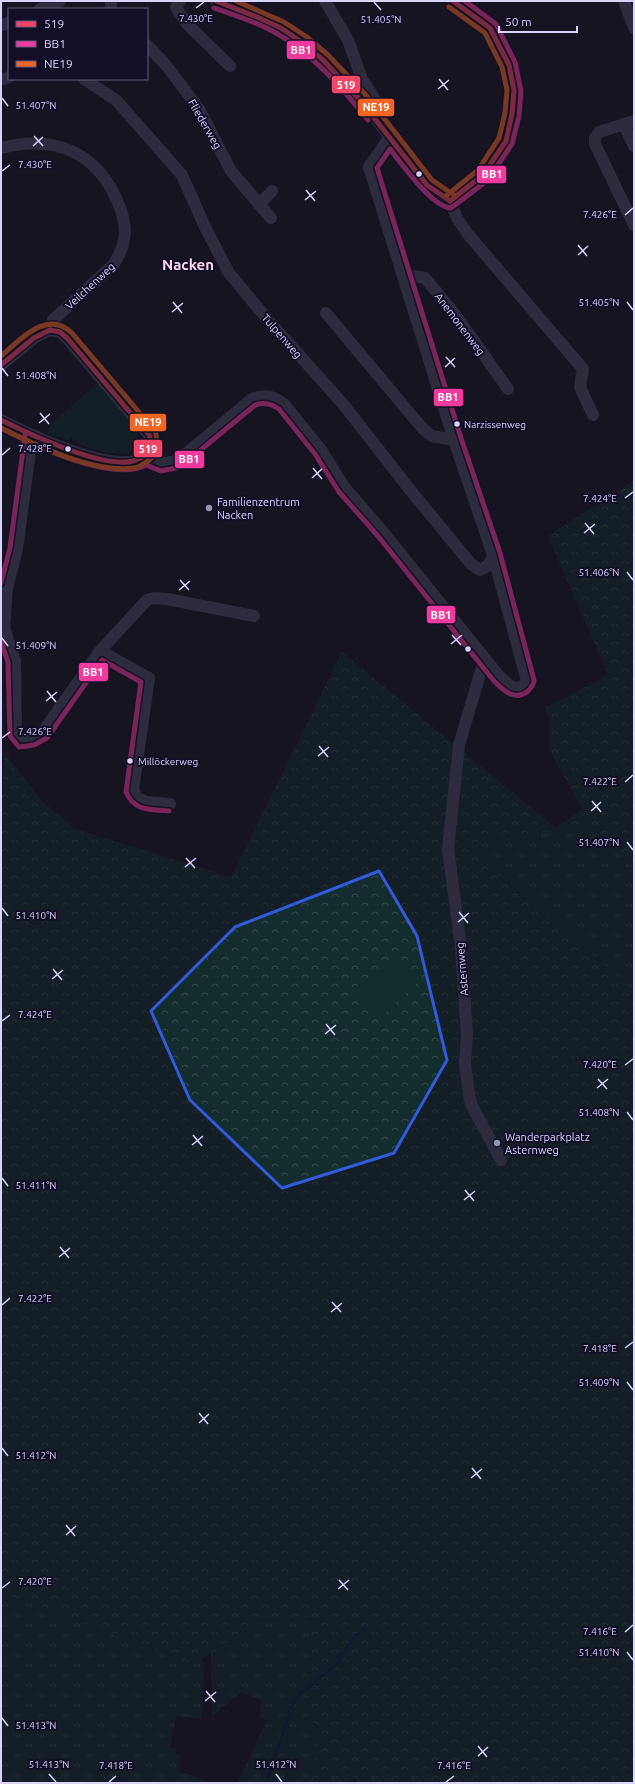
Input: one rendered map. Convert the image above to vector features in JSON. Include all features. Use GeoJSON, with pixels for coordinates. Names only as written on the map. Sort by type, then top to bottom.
{"type":"FeatureCollection","features":[{"type":"Feature","properties":{"kind":"street"},"geometry":{"type":"LineString","coordinates":[[180,1],[176,7],[186,23],[230,66]]}},
{"type":"Feature","properties":{"kind":"street"},"geometry":{"type":"LineString","coordinates":[[216,1],[281,28],[323,61],[351,89],[390,136],[427,185],[450,201],[457,218],[467,233],[583,369],[580,387],[593,415]]}},
{"type":"Feature","properties":{"kind":"street"},"geometry":{"type":"LineString","coordinates":[[325,1],[348,40],[362,79],[374,98],[375,107],[373,116]]}},
{"type":"Feature","properties":{"kind":"street"},"geometry":{"type":"LineString","coordinates":[[450,201],[483,175],[506,141],[512,114],[514,90],[509,65],[490,28],[453,1]]}},
{"type":"Feature","properties":{"kind":"street"},"geometry":{"type":"LineString","coordinates":[[624,1],[634,28]]}},
{"type":"Feature","properties":{"kind":"street"},"geometry":{"type":"LineString","coordinates":[[42,8],[56,2]]}},
{"type":"Feature","properties":{"kind":"street","name":"Fliederweg"},"geometry":{"type":"LineString","coordinates":[[148,47],[166,65],[199,109],[231,171],[271,218]]}},
{"type":"Feature","properties":{"kind":"street","name":"Tulpenweg"},"geometry":{"type":"LineString","coordinates":[[86,80],[116,100],[182,175],[205,227],[230,273],[268,320],[342,404],[411,491],[472,564],[480,570],[489,565],[492,555]]}},
{"type":"Feature","properties":{"kind":"street"},"geometry":{"type":"LineString","coordinates":[[634,146],[629,123],[600,132],[595,138],[595,144],[634,226]]}},
{"type":"Feature","properties":{"kind":"street"},"geometry":{"type":"LineString","coordinates":[[146,457],[161,464],[176,461],[252,399],[260,396],[269,396],[284,404],[321,450],[344,488],[383,532],[508,685],[516,689],[523,686],[527,681],[492,555],[454,440],[369,167],[390,136]]}},
{"type":"Feature","properties":{"kind":"street","name":"Veilchenweg"},"geometry":{"type":"LineString","coordinates":[[1,148],[18,143],[42,143],[64,148],[84,157],[100,170],[114,192],[124,216],[126,236],[120,256],[113,265],[53,320],[50,330]]}},
{"type":"Feature","properties":{"kind":"street"},"geometry":{"type":"LineString","coordinates":[[259,205],[272,191]]}},
{"type":"Feature","properties":{"kind":"street","name":"Anemonenweg"},"geometry":{"type":"LineString","coordinates":[[403,274],[425,278],[454,314],[508,389]]}},
{"type":"Feature","properties":{"kind":"street"},"geometry":{"type":"LineString","coordinates":[[326,313],[423,429],[432,436],[454,440]]}},
{"type":"Feature","properties":{"kind":"street"},"geometry":{"type":"LineString","coordinates":[[1,365],[34,338],[50,330],[60,332],[67,338],[150,436],[150,448],[146,457],[137,462],[127,463],[109,460],[68,450],[32,436],[1,420]]}},
{"type":"Feature","properties":{"kind":"street"},"geometry":{"type":"LineString","coordinates":[[32,436],[17,549],[7,588],[4,628],[15,661],[16,729],[17,735],[21,740],[35,738],[42,733],[100,651],[147,600],[154,598],[254,616]]}},
{"type":"Feature","properties":{"kind":"street"},"geometry":{"type":"LineString","coordinates":[[100,651],[149,678],[133,790],[137,798],[147,802],[170,804]]}},
{"type":"Feature","properties":{"kind":"street","name":"Asternweg"},"geometry":{"type":"LineString","coordinates":[[482,655],[483,664],[459,745],[448,849],[461,948],[467,1035],[465,1063],[469,1095],[472,1106],[501,1160]]}},
{"type":"Feature","properties":{"kind":"highlighted area"},"geometry":{"type":"Polygon","coordinates":[[[379,871],[417,936],[447,1060],[394,1153],[282,1188],[190,1100],[151,1011],[235,927],[379,871]]]}},
{"type":"Feature","properties":{"kind":"green space"},"geometry":{"type":"Polygon","coordinates":[[[98,383],[138,432],[139,445],[133,450],[126,453],[110,453],[77,444],[78,441],[70,438],[69,441],[47,433],[50,424],[98,383]]]}},
{"type":"Feature","properties":{"kind":"green space"},"geometry":{"type":"Polygon","coordinates":[[[634,480],[634,867],[588,826],[463,845],[582,944],[634,993],[634,1783],[359,1783],[354,1777],[345,1783],[305,1783],[319,1746],[307,1699],[310,1615],[256,1625],[211,1654],[191,1664],[1,1592],[1,795],[3,795],[4,752],[41,800],[75,829],[231,877],[342,652],[556,828],[582,809],[549,749],[549,720],[545,708],[608,675],[548,536],[634,480]]]}},
{"type":"Feature","properties":{"kind":"green space"},"geometry":{"type":"Polygon","coordinates":[[[588,826],[634,867],[634,993],[582,944],[462,844],[588,826]]]}},
{"type":"Feature","properties":{"kind":"green space"},"geometry":{"type":"Polygon","coordinates":[[[400,960],[419,981],[382,1016],[353,989],[400,960]]]}},
{"type":"Feature","properties":{"kind":"green space"},"geometry":{"type":"Polygon","coordinates":[[[1,1592],[191,1664],[201,1658],[204,1664],[202,1719],[176,1716],[170,1747],[177,1749],[176,1754],[181,1755],[178,1771],[207,1780],[206,1783],[1,1783],[1,1592]]]}},
{"type":"Feature","properties":{"kind":"green space"},"geometry":{"type":"Polygon","coordinates":[[[310,1615],[307,1699],[319,1746],[305,1783],[237,1783],[267,1720],[260,1718],[261,1701],[242,1692],[212,1716],[211,1654],[256,1625],[310,1615]]]}},
{"type":"Feature","properties":{"kind":"waterway"},"geometry":{"type":"LineString","coordinates":[[266,1783],[293,1703],[300,1694],[340,1662],[337,1658],[345,1650],[353,1638],[366,1630]]}},
{"type":"Feature","properties":{"kind":"transit line","name":"519"},"geometry":{"type":"LineString","coordinates":[[216,1],[281,28],[303,43],[323,60],[360,100],[427,185],[450,201]]}},
{"type":"Feature","properties":{"kind":"transit line","name":"NE19"},"geometry":{"type":"LineString","coordinates":[[236,1],[284,22],[307,37],[328,55],[366,95],[432,180],[454,195]]}},
{"type":"Feature","properties":{"kind":"transit line","name":"519"},"geometry":{"type":"LineString","coordinates":[[450,201],[483,175],[506,141],[512,114],[514,90],[509,65],[490,28],[453,1]]}},
{"type":"Feature","properties":{"kind":"transit line","name":"BB1"},"geometry":{"type":"LineString","coordinates":[[1,428],[52,452],[94,466],[114,469],[131,469],[146,465],[161,471],[180,467],[255,405],[268,404],[273,406],[279,409],[315,454],[339,492],[378,536],[494,681],[510,694],[518,695],[528,691],[534,680],[500,553],[461,438],[377,168],[390,149],[426,193],[443,206],[451,208],[488,180],[512,144],[519,116],[521,91],[515,62],[496,24],[465,1]]}},
{"type":"Feature","properties":{"kind":"transit line","name":"NE19"},"geometry":{"type":"LineString","coordinates":[[446,196],[478,170],[499,138],[505,113],[507,90],[502,67],[485,33],[449,7]]}},
{"type":"Feature","properties":{"kind":"transit line","name":"BB1"},"geometry":{"type":"LineString","coordinates":[[214,8],[261,25],[290,41],[326,72],[368,120]]}},
{"type":"Feature","properties":{"kind":"transit line","name":"NE19"},"geometry":{"type":"LineString","coordinates":[[1,356],[35,329],[44,325],[53,324],[63,326],[72,333],[155,431],[156,443],[154,455],[149,461],[137,468],[118,469],[102,467],[66,457],[1,428]]}},
{"type":"Feature","properties":{"kind":"transit line","name":"519"},"geometry":{"type":"LineString","coordinates":[[1,365],[34,338],[50,330]]}},
{"type":"Feature","properties":{"kind":"transit line","name":"519"},"geometry":{"type":"LineString","coordinates":[[1,420],[66,449],[104,460],[120,462],[133,461],[147,454],[150,436],[67,338],[60,332],[50,330]]}},
{"type":"Feature","properties":{"kind":"transit line","name":"BB1"},"geometry":{"type":"LineString","coordinates":[[1,583],[10,548],[25,435]]}},
{"type":"Feature","properties":{"kind":"transit line","name":"BB1"},"geometry":{"type":"LineString","coordinates":[[1,641],[8,662],[10,736],[19,747],[34,745],[47,738],[102,660],[141,682],[126,792],[134,803],[139,806],[149,809],[169,811]]}},
{"type":"Feature","properties":{"kind":"place","name":"Narzissenweg"},"geometry":{"type":"Point","coordinates":[457,424]}},
{"type":"Feature","properties":{"kind":"place","name":"Familienzentrum Nacken"},"geometry":{"type":"Point","coordinates":[209,508]}},
{"type":"Feature","properties":{"kind":"place","name":"Millöckerweg"},"geometry":{"type":"Point","coordinates":[130,761]}},
{"type":"Feature","properties":{"kind":"place","name":"Wanderparkplatz Asternweg"},"geometry":{"type":"Point","coordinates":[497,1143]}},
{"type":"Feature","properties":{"kind":"district","name":"Nacken"},"geometry":{"type":"Point","coordinates":[188,264]}}]}
